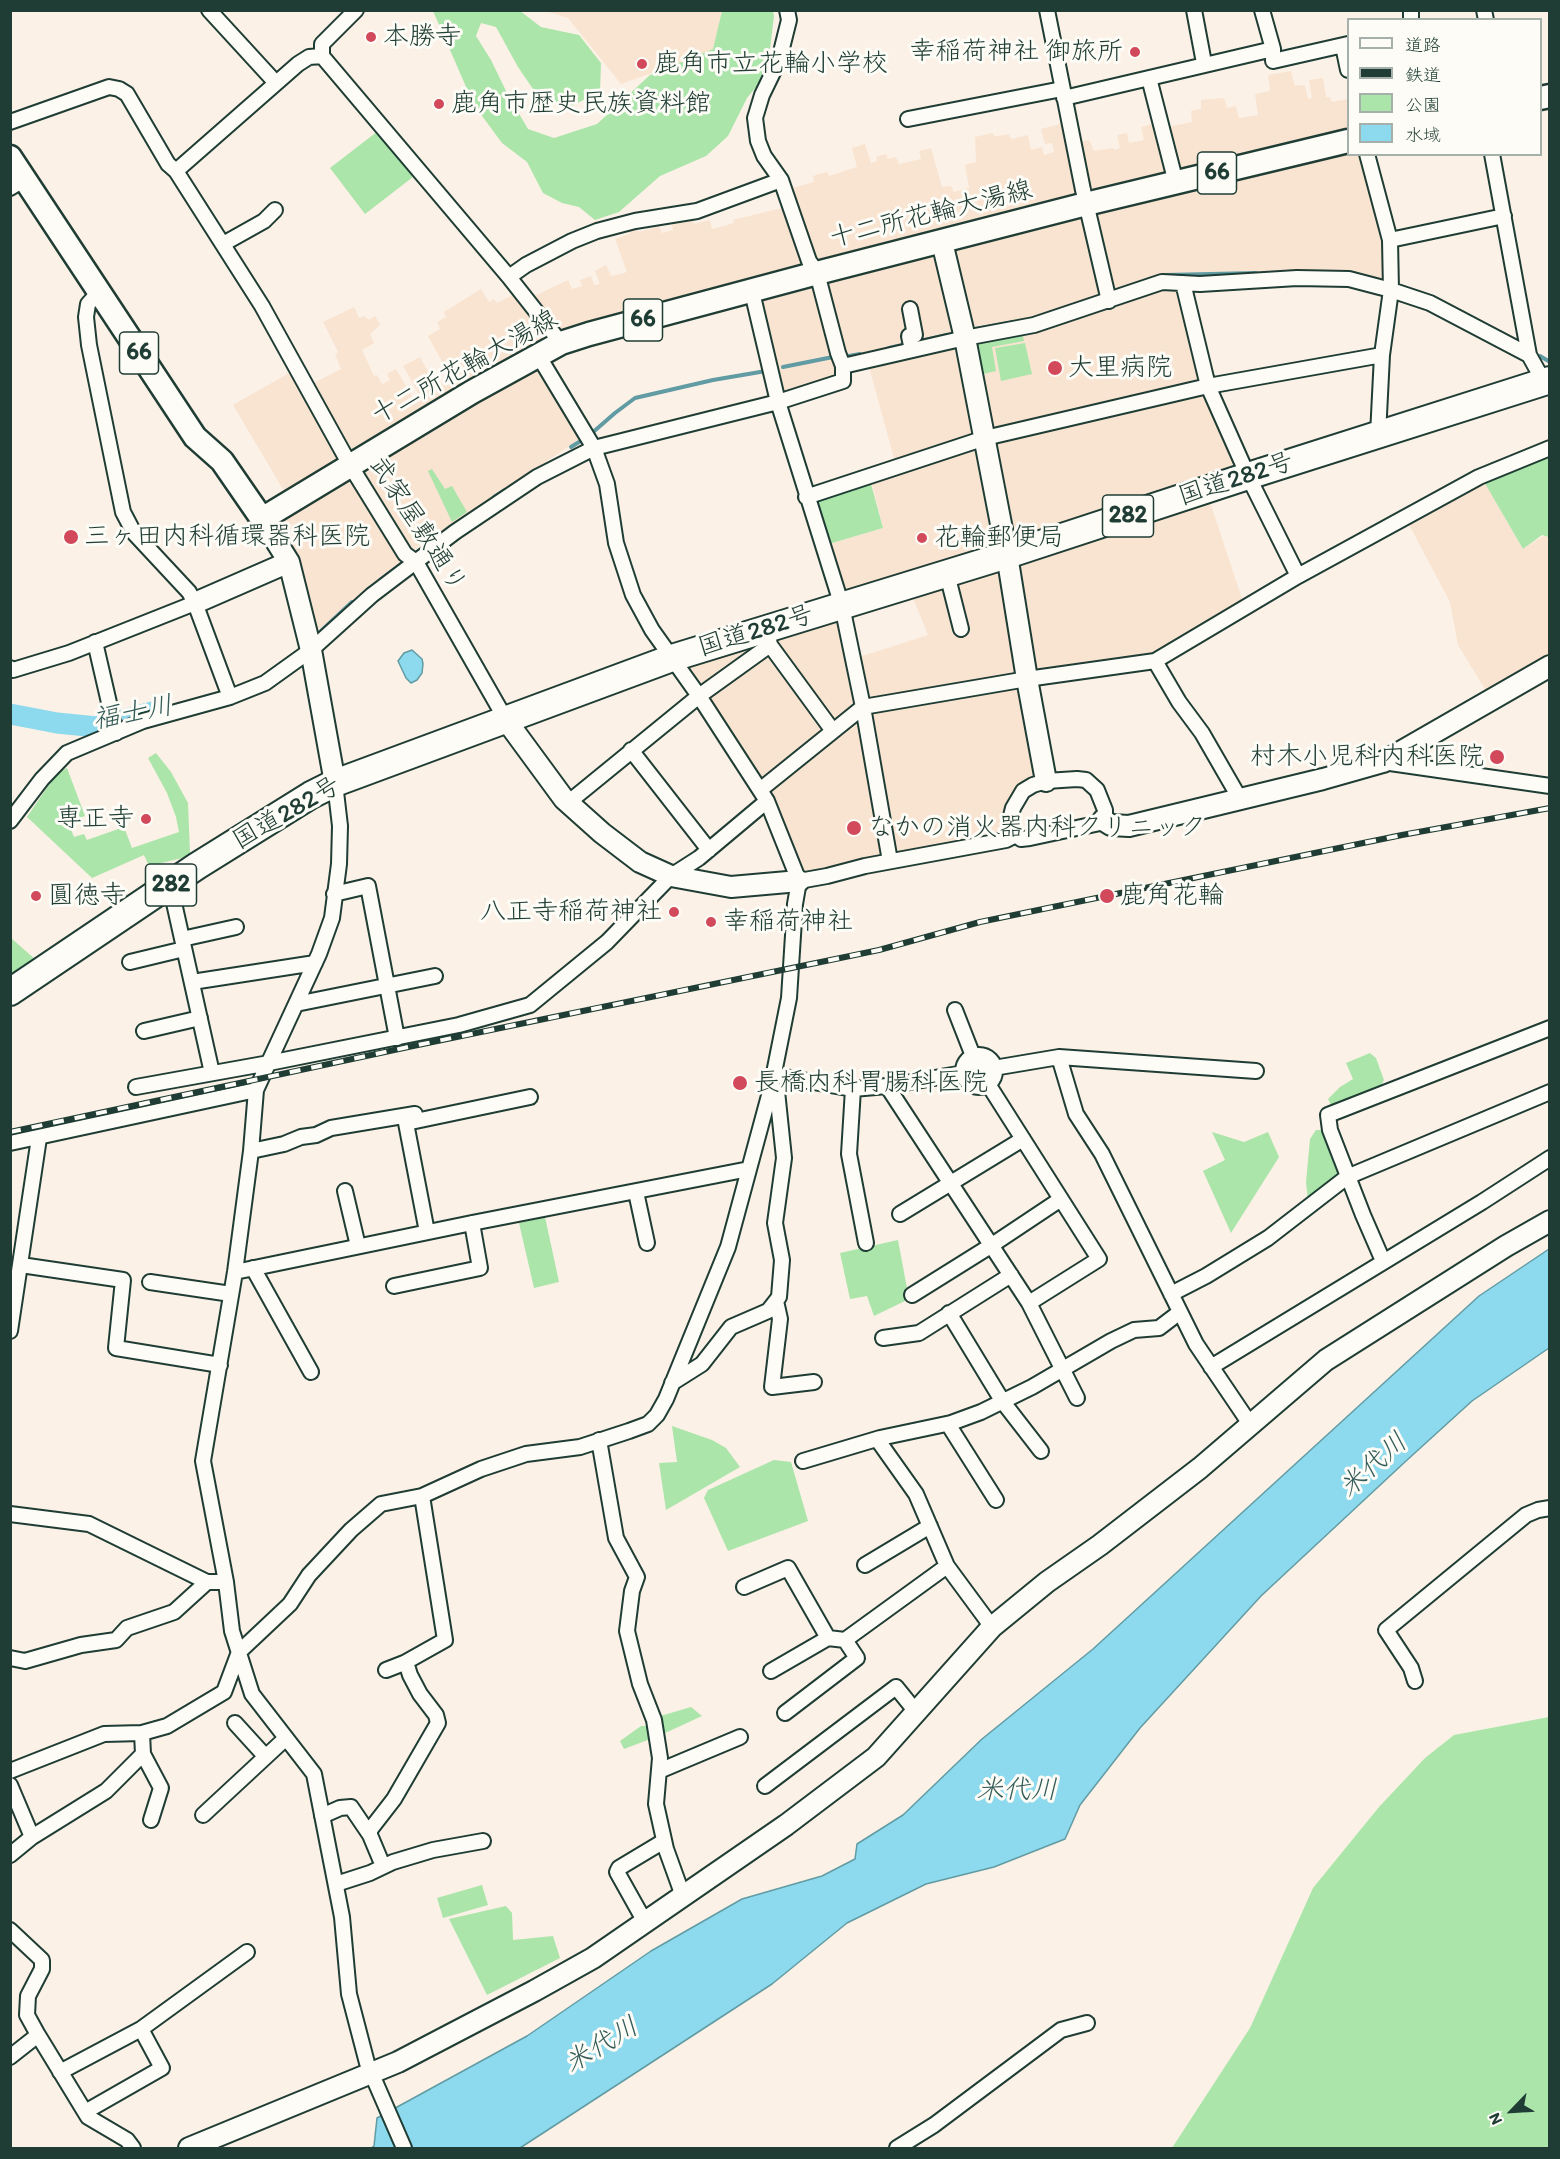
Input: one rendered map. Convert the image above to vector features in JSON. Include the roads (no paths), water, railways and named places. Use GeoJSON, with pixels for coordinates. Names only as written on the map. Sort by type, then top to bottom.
{"type":"FeatureCollection","features":[{"type":"Feature","properties":{"kind":"highway","name":"国道282号"},"geometry":{"type":"LineString","coordinates":[[10,992],[197,866],[311,795],[335,783],[672,658],[768,637],[842,606],[1378,435],[1548,385]]}},
{"type":"Feature","properties":{"kind":"main road","name":"十二所花輪大湯線"},"geometry":{"type":"LineString","coordinates":[[262,519],[472,392],[561,343],[817,273],[1086,204],[1347,141]]}},
{"type":"Feature","properties":{"kind":"main road","name":"66"},"geometry":{"type":"LineString","coordinates":[[10,157],[18,184],[99,292],[195,437],[222,461],[262,519]]}},
{"type":"Feature","properties":{"kind":"street"},"geometry":{"type":"LineString","coordinates":[[209,10],[276,83]]}},
{"type":"Feature","properties":{"kind":"street"},"geometry":{"type":"LineString","coordinates":[[356,10],[322,44],[322,56],[509,277],[561,343]]}},
{"type":"Feature","properties":{"kind":"street"},"geometry":{"type":"LineString","coordinates":[[10,821],[42,779],[67,753],[143,721],[230,697],[265,683],[311,650],[372,595],[537,477],[594,448],[778,402],[843,381],[843,366],[817,273],[809,261],[781,180],[764,156],[758,141],[755,117],[762,95],[779,60],[789,20],[787,10]]}},
{"type":"Feature","properties":{"kind":"street"},"geometry":{"type":"LineString","coordinates":[[1047,10],[1086,204],[1108,295]]}},
{"type":"Feature","properties":{"kind":"street"},"geometry":{"type":"LineString","coordinates":[[1194,10],[1204,63]]}},
{"type":"Feature","properties":{"kind":"street"},"geometry":{"type":"LineString","coordinates":[[1262,10],[1274,61],[1346,45]]}},
{"type":"Feature","properties":{"kind":"street"},"geometry":{"type":"LineString","coordinates":[[908,119],[1149,78],[1204,63],[1273,49]]}},
{"type":"Feature","properties":{"kind":"street"},"geometry":{"type":"LineString","coordinates":[[176,171],[309,57],[322,56]]}},
{"type":"Feature","properties":{"kind":"street"},"geometry":{"type":"LineString","coordinates":[[1149,78],[1176,183]]}},
{"type":"Feature","properties":{"kind":"street","name":"武家屋敷通り"},"geometry":{"type":"LineString","coordinates":[[10,122],[109,87],[127,94],[168,164],[176,171],[284,343],[350,465],[405,554],[416,562],[506,720]]}},
{"type":"Feature","properties":{"kind":"street"},"geometry":{"type":"LineString","coordinates":[[1368,156],[1390,240],[1391,290],[1382,355],[1378,435]]}},
{"type":"Feature","properties":{"kind":"street"},"geometry":{"type":"LineString","coordinates":[[1492,156],[1529,355],[1548,385]]}},
{"type":"Feature","properties":{"kind":"street"},"geometry":{"type":"LineString","coordinates":[[509,277],[555,249],[597,231],[635,221],[697,212],[781,180]]}},
{"type":"Feature","properties":{"kind":"street"},"geometry":{"type":"LineString","coordinates":[[223,244],[264,221],[275,210]]}},
{"type":"Feature","properties":{"kind":"street"},"geometry":{"type":"LineString","coordinates":[[1390,240],[1504,216]]}},
{"type":"Feature","properties":{"kind":"street"},"geometry":{"type":"LineString","coordinates":[[942,242],[965,338],[985,438],[1046,781]]}},
{"type":"Feature","properties":{"kind":"street"},"geometry":{"type":"LineString","coordinates":[[843,366],[911,345],[965,338],[1063,311],[1108,295],[1162,282],[1200,284],[1297,278],[1349,279],[1391,290],[1430,303],[1529,355]]}},
{"type":"Feature","properties":{"kind":"street"},"geometry":{"type":"LineString","coordinates":[[1183,283],[1208,386],[1248,476],[1298,576]]}},
{"type":"Feature","properties":{"kind":"street"},"geometry":{"type":"LineString","coordinates":[[99,292],[88,304],[86,317],[89,345],[123,512],[134,533],[180,581],[195,603],[230,697]]}},
{"type":"Feature","properties":{"kind":"street"},"geometry":{"type":"LineString","coordinates":[[752,292],[778,402],[842,606],[863,707],[890,861]]}},
{"type":"Feature","properties":{"kind":"street"},"geometry":{"type":"LineString","coordinates":[[910,309],[915,335],[911,345]]}},
{"type":"Feature","properties":{"kind":"street"},"geometry":{"type":"LineString","coordinates":[[10,1771],[104,1734],[142,1733],[167,1726],[224,1692],[239,1652],[290,1604],[309,1575],[351,1530],[381,1504],[422,1496],[481,1469],[526,1454],[580,1447],[648,1424],[657,1415],[666,1399],[728,1246],[773,1082],[789,998],[795,904],[799,881],[763,795],[699,696],[652,630],[633,595],[616,543],[607,484],[594,448],[538,355]]}},
{"type":"Feature","properties":{"kind":"street"},"geometry":{"type":"LineString","coordinates":[[806,497],[985,438],[1208,386],[1382,355]]}},
{"type":"Feature","properties":{"kind":"street"},"geometry":{"type":"LineString","coordinates":[[136,1087],[397,1038],[459,1025],[530,1005],[607,942],[671,876],[709,850],[763,795],[833,731],[863,707],[1027,679],[1155,661],[1298,576],[1479,477],[1550,448]]}},
{"type":"Feature","properties":{"kind":"street"},"geometry":{"type":"LineString","coordinates":[[262,519],[288,562],[311,650],[335,783],[340,836],[339,864],[332,918],[315,963],[256,1090],[236,1272],[203,1461],[226,1582],[232,1631],[252,1694],[314,1774],[342,1917],[349,1994],[367,2063],[404,2148]]}},
{"type":"Feature","properties":{"kind":"street"},"geometry":{"type":"LineString","coordinates":[[10,668],[13,670],[69,653],[195,603],[288,562]]}},
{"type":"Feature","properties":{"kind":"street"},"geometry":{"type":"LineString","coordinates":[[947,574],[961,629]]}},
{"type":"Feature","properties":{"kind":"street"},"geometry":{"type":"LineString","coordinates":[[568,802],[768,637],[833,731]]}},
{"type":"Feature","properties":{"kind":"street"},"geometry":{"type":"LineString","coordinates":[[94,642],[116,733]]}},
{"type":"Feature","properties":{"kind":"street"},"geometry":{"type":"LineString","coordinates":[[1155,661],[1179,702],[1202,733],[1240,799]]}},
{"type":"Feature","properties":{"kind":"street"},"geometry":{"type":"LineString","coordinates":[[1103,820],[1111,825],[1129,826],[1383,762],[1550,666]]}},
{"type":"Feature","properties":{"kind":"street"},"geometry":{"type":"LineString","coordinates":[[506,720],[568,802],[602,833],[640,862],[671,876],[731,887],[799,881],[890,861],[1005,840],[1016,835]]}},
{"type":"Feature","properties":{"kind":"street"},"geometry":{"type":"LineString","coordinates":[[631,750],[709,850]]}},
{"type":"Feature","properties":{"kind":"street"},"geometry":{"type":"LineString","coordinates":[[1383,762],[1550,786]]}},
{"type":"Feature","properties":{"kind":"street"},"geometry":{"type":"LineString","coordinates":[[1077,779],[1086,780],[1092,784],[1103,803],[1105,815],[1103,820],[1095,825],[1029,838],[1016,835],[1011,816],[1017,799],[1023,791],[1046,781],[1077,779]]}},
{"type":"Feature","properties":{"kind":"street"},"geometry":{"type":"LineString","coordinates":[[170,885],[213,1073]]}},
{"type":"Feature","properties":{"kind":"street"},"geometry":{"type":"LineString","coordinates":[[334,894],[368,886],[397,1038]]}},
{"type":"Feature","properties":{"kind":"street"},"geometry":{"type":"LineString","coordinates":[[130,962],[236,927]]}},
{"type":"Feature","properties":{"kind":"street"},"geometry":{"type":"LineString","coordinates":[[192,982],[315,963]]}},
{"type":"Feature","properties":{"kind":"street"},"geometry":{"type":"LineString","coordinates":[[296,1004],[435,976]]}},
{"type":"Feature","properties":{"kind":"street"},"geometry":{"type":"LineString","coordinates":[[955,1010],[973,1056],[988,1084],[1099,1259],[1029,1303]]}},
{"type":"Feature","properties":{"kind":"street"},"geometry":{"type":"LineString","coordinates":[[144,1031],[200,1018]]}},
{"type":"Feature","properties":{"kind":"street"},"geometry":{"type":"LineString","coordinates":[[1383,1261],[1347,1177],[1330,1130],[1328,1115],[1550,1028]]}},
{"type":"Feature","properties":{"kind":"street"},"geometry":{"type":"LineString","coordinates":[[978,1054],[987,1057],[995,1068],[994,1077],[988,1084],[978,1087],[968,1083],[963,1073],[965,1062],[978,1054]]}},
{"type":"Feature","properties":{"kind":"street"},"geometry":{"type":"LineString","coordinates":[[773,1082],[853,1089],[887,1086],[1059,1056],[1256,1071]]}},
{"type":"Feature","properties":{"kind":"street"},"geometry":{"type":"LineString","coordinates":[[1059,1056],[1076,1114],[1102,1154],[1196,1344],[1250,1424]]}},
{"type":"Feature","properties":{"kind":"street"},"geometry":{"type":"LineString","coordinates":[[672,1383],[702,1364],[730,1327],[768,1311],[780,1297],[782,1260],[775,1223],[784,1158],[777,1091],[773,1082]]}},
{"type":"Feature","properties":{"kind":"street"},"geometry":{"type":"LineString","coordinates":[[887,1086],[1029,1303],[1077,1398]]}},
{"type":"Feature","properties":{"kind":"street"},"geometry":{"type":"LineString","coordinates":[[853,1089],[849,1154],[866,1243]]}},
{"type":"Feature","properties":{"kind":"street"},"geometry":{"type":"LineString","coordinates":[[10,1143],[256,1090]]}},
{"type":"Feature","properties":{"kind":"street"},"geometry":{"type":"LineString","coordinates":[[1171,1294],[1206,1276],[1268,1238],[1347,1177],[1550,1092]]}},
{"type":"Feature","properties":{"kind":"street"},"geometry":{"type":"LineString","coordinates":[[427,1232],[406,1123],[530,1097]]}},
{"type":"Feature","properties":{"kind":"street"},"geometry":{"type":"LineString","coordinates":[[251,1151],[284,1144],[331,1128],[416,1113],[420,1120]]}},
{"type":"Feature","properties":{"kind":"street"},"geometry":{"type":"LineString","coordinates":[[11,1324],[39,1138]]}},
{"type":"Feature","properties":{"kind":"street"},"geometry":{"type":"LineString","coordinates":[[900,1214],[1023,1138]]}},
{"type":"Feature","properties":{"kind":"street"},"geometry":{"type":"LineString","coordinates":[[1212,1367],[1550,1158]]}},
{"type":"Feature","properties":{"kind":"street"},"geometry":{"type":"LineString","coordinates":[[236,1272],[749,1169]]}},
{"type":"Feature","properties":{"kind":"street"},"geometry":{"type":"LineString","coordinates":[[345,1191],[358,1246]]}},
{"type":"Feature","properties":{"kind":"street"},"geometry":{"type":"LineString","coordinates":[[636,1192],[647,1243]]}},
{"type":"Feature","properties":{"kind":"street"},"geometry":{"type":"LineString","coordinates":[[912,1295],[1061,1199]]}},
{"type":"Feature","properties":{"kind":"street"},"geometry":{"type":"LineString","coordinates":[[189,2148],[376,2081],[593,1958],[786,1825],[867,1764],[917,1713],[992,1627],[1047,1582],[1162,1497],[1326,1360],[1506,1245],[1550,1221]]}},
{"type":"Feature","properties":{"kind":"street"},"geometry":{"type":"LineString","coordinates":[[394,1286],[480,1268],[472,1223]]}},
{"type":"Feature","properties":{"kind":"street"},"geometry":{"type":"LineString","coordinates":[[21,1265],[123,1280],[116,1348],[220,1365]]}},
{"type":"Feature","properties":{"kind":"street"},"geometry":{"type":"LineString","coordinates":[[253,1268],[311,1372]]}},
{"type":"Feature","properties":{"kind":"street"},"geometry":{"type":"LineString","coordinates":[[883,1338],[919,1333],[1011,1275]]}},
{"type":"Feature","properties":{"kind":"street"},"geometry":{"type":"LineString","coordinates":[[150,1282],[231,1294]]}},
{"type":"Feature","properties":{"kind":"street"},"geometry":{"type":"LineString","coordinates":[[776,1301],[780,1319],[772,1387],[814,1382]]}},
{"type":"Feature","properties":{"kind":"street"},"geometry":{"type":"LineString","coordinates":[[803,1461],[877,1439],[948,1424],[1003,1402],[1134,1330],[1158,1328],[1180,1312]]}},
{"type":"Feature","properties":{"kind":"street"},"geometry":{"type":"LineString","coordinates":[[949,1314],[1003,1402],[1041,1451]]}},
{"type":"Feature","properties":{"kind":"street"},"geometry":{"type":"LineString","coordinates":[[948,1424],[996,1500]]}},
{"type":"Feature","properties":{"kind":"street"},"geometry":{"type":"LineString","coordinates":[[877,1439],[916,1494],[947,1566],[992,1627]]}},
{"type":"Feature","properties":{"kind":"street"},"geometry":{"type":"LineString","coordinates":[[599,1440],[616,1538],[637,1577],[632,1591],[627,1631],[640,1684],[654,1720],[660,1758],[656,1804],[664,1841],[682,1896]]}},
{"type":"Feature","properties":{"kind":"street"},"geometry":{"type":"LineString","coordinates":[[386,1670],[406,1662],[445,1640],[422,1496]]}},
{"type":"Feature","properties":{"kind":"street"},"geometry":{"type":"LineString","coordinates":[[1415,1681],[1411,1668],[1386,1630],[1526,1515],[1550,1508]]}},
{"type":"Feature","properties":{"kind":"street"},"geometry":{"type":"LineString","coordinates":[[10,1514],[89,1524],[207,1582],[226,1582]]}},
{"type":"Feature","properties":{"kind":"street"},"geometry":{"type":"LineString","coordinates":[[865,1565],[930,1526]]}},
{"type":"Feature","properties":{"kind":"street"},"geometry":{"type":"LineString","coordinates":[[771,1671],[828,1638],[845,1640],[947,1566]]}},
{"type":"Feature","properties":{"kind":"street"},"geometry":{"type":"LineString","coordinates":[[744,1587],[788,1568],[828,1638]]}},
{"type":"Feature","properties":{"kind":"street"},"geometry":{"type":"LineString","coordinates":[[10,1658],[25,1661],[81,1645],[116,1640],[127,1628],[174,1612],[207,1582]]}},
{"type":"Feature","properties":{"kind":"street"},"geometry":{"type":"LineString","coordinates":[[785,1713],[857,1658],[845,1640]]}},
{"type":"Feature","properties":{"kind":"street"},"geometry":{"type":"LineString","coordinates":[[370,1835],[370,1830],[394,1799],[438,1722],[436,1715],[420,1694],[406,1662]]}},
{"type":"Feature","properties":{"kind":"street"},"geometry":{"type":"LineString","coordinates":[[765,1786],[896,1687],[917,1713]]}},
{"type":"Feature","properties":{"kind":"street"},"geometry":{"type":"LineString","coordinates":[[235,1723],[266,1756]]}},
{"type":"Feature","properties":{"kind":"street"},"geometry":{"type":"LineString","coordinates":[[142,1733],[143,1754],[161,1788],[152,1820]]}},
{"type":"Feature","properties":{"kind":"street"},"geometry":{"type":"LineString","coordinates":[[659,1771],[740,1737]]}},
{"type":"Feature","properties":{"kind":"street"},"geometry":{"type":"LineString","coordinates":[[203,1815],[286,1738]]}},
{"type":"Feature","properties":{"kind":"street"},"geometry":{"type":"LineString","coordinates":[[10,1855],[32,1837],[106,1791],[143,1754]]}},
{"type":"Feature","properties":{"kind":"street"},"geometry":{"type":"LineString","coordinates":[[10,1785],[32,1837]]}},
{"type":"Feature","properties":{"kind":"street"},"geometry":{"type":"LineString","coordinates":[[322,1816],[340,1808],[351,1807],[370,1835],[383,1866]]}},
{"type":"Feature","properties":{"kind":"street"},"geometry":{"type":"LineString","coordinates":[[336,1884],[433,1850],[483,1841]]}},
{"type":"Feature","properties":{"kind":"street"},"geometry":{"type":"LineString","coordinates":[[645,1922],[616,1872],[664,1841]]}},
{"type":"Feature","properties":{"kind":"street"},"geometry":{"type":"LineString","coordinates":[[10,1930],[42,1960],[42,1969],[28,1996],[27,2015],[38,2036],[88,2117],[127,2140],[133,2148]]}},
{"type":"Feature","properties":{"kind":"street"},"geometry":{"type":"LineString","coordinates":[[60,2072],[141,2029],[247,1952]]}},
{"type":"Feature","properties":{"kind":"street"},"geometry":{"type":"LineString","coordinates":[[897,2148],[934,2125],[1061,2030],[1087,2023]]}},
{"type":"Feature","properties":{"kind":"street"},"geometry":{"type":"LineString","coordinates":[[85,2112],[162,2068],[141,2029]]}},
{"type":"Feature","properties":{"kind":"street"},"geometry":{"type":"LineString","coordinates":[[10,2057],[38,2036]]}},
{"type":"Feature","properties":{"kind":"water"},"geometry":{"type":"Polygon","coordinates":[[[412,650],[422,659],[423,664],[422,673],[417,680],[411,683],[398,661],[404,653],[412,650]]]}},
{"type":"Feature","properties":{"kind":"water","name":"米代川"},"geometry":{"type":"Polygon","coordinates":[[[1549,1249],[1549,1348],[1472,1401],[1261,1596],[1140,1728],[1080,1805],[1065,1839],[994,1867],[926,1884],[847,1923],[772,1984],[520,2148],[371,2148],[374,2146],[377,2118],[527,2036],[651,1951],[742,1899],[822,1876],[855,1859],[857,1844],[903,1815],[982,1739],[1093,1649],[1479,1296],[1549,1249]]]}},
{"type":"Feature","properties":{"kind":"waterway"},"geometry":{"type":"LineString","coordinates":[[1127,287],[1165,275],[1256,273]]}},
{"type":"Feature","properties":{"kind":"waterway"},"geometry":{"type":"LineString","coordinates":[[975,329],[1014,322]]}},
{"type":"Feature","properties":{"kind":"waterway"},"geometry":{"type":"LineString","coordinates":[[889,348],[947,335]]}},
{"type":"Feature","properties":{"kind":"waterway"},"geometry":{"type":"LineString","coordinates":[[843,357],[860,354]]}},
{"type":"Feature","properties":{"kind":"waterway"},"geometry":{"type":"LineString","coordinates":[[1540,356],[1550,362]]}},
{"type":"Feature","properties":{"kind":"waterway"},"geometry":{"type":"LineString","coordinates":[[783,367],[833,357]]}},
{"type":"Feature","properties":{"kind":"waterway"},"geometry":{"type":"LineString","coordinates":[[592,433],[635,398],[713,380],[766,371]]}},
{"type":"Feature","properties":{"kind":"waterway"},"geometry":{"type":"LineString","coordinates":[[571,447],[579,442]]}},
{"type":"Feature","properties":{"kind":"waterway"},"geometry":{"type":"LineString","coordinates":[[494,497],[505,490]]}},
{"type":"Feature","properties":{"kind":"waterway"},"geometry":{"type":"LineString","coordinates":[[380,580],[405,561]]}},
{"type":"Feature","properties":{"kind":"waterway"},"geometry":{"type":"LineString","coordinates":[[321,631],[352,602]]}},
{"type":"Feature","properties":{"kind":"waterway","name":"福士川"},"geometry":{"type":"LineString","coordinates":[[10,714],[57,723],[97,727],[160,710]]}},
{"type":"Feature","properties":{"kind":"railway"},"geometry":{"type":"LineString","coordinates":[[10,1132],[879,950],[980,922],[1402,835],[1550,808]]}},
{"type":"Feature","properties":{"kind":"place","name":"本勝寺"},"geometry":{"type":"Point","coordinates":[371,37]}},
{"type":"Feature","properties":{"kind":"place","name":"幸稲荷神社 御旅所"},"geometry":{"type":"Point","coordinates":[1135,52]}},
{"type":"Feature","properties":{"kind":"place","name":"鹿角市立花輪小学校"},"geometry":{"type":"Point","coordinates":[642,64]}},
{"type":"Feature","properties":{"kind":"place","name":"鹿角市歴史民族資料館"},"geometry":{"type":"Point","coordinates":[439,104]}},
{"type":"Feature","properties":{"kind":"place","name":"大里病院"},"geometry":{"type":"Point","coordinates":[1055,368]}},
{"type":"Feature","properties":{"kind":"place","name":"三ヶ田内科循環器科医院"},"geometry":{"type":"Point","coordinates":[71,537]}},
{"type":"Feature","properties":{"kind":"place","name":"花輪郵便局"},"geometry":{"type":"Point","coordinates":[922,538]}},
{"type":"Feature","properties":{"kind":"place","name":"村木小児科内科医院"},"geometry":{"type":"Point","coordinates":[1497,757]}},
{"type":"Feature","properties":{"kind":"place","name":"専正寺"},"geometry":{"type":"Point","coordinates":[146,819]}},
{"type":"Feature","properties":{"kind":"place","name":"なかの消火器内科クリニック"},"geometry":{"type":"Point","coordinates":[854,828]}},
{"type":"Feature","properties":{"kind":"place","name":"圓徳寺"},"geometry":{"type":"Point","coordinates":[36,896]}},
{"type":"Feature","properties":{"kind":"place","name":"鹿角花輪"},"geometry":{"type":"Point","coordinates":[1107,896]}},
{"type":"Feature","properties":{"kind":"place","name":"八正寺稲荷神社"},"geometry":{"type":"Point","coordinates":[674,912]}},
{"type":"Feature","properties":{"kind":"place","name":"幸稲荷神社"},"geometry":{"type":"Point","coordinates":[711,922]}},
{"type":"Feature","properties":{"kind":"place","name":"長橋内科胃腸科医院"},"geometry":{"type":"Point","coordinates":[740,1083]}}]}
